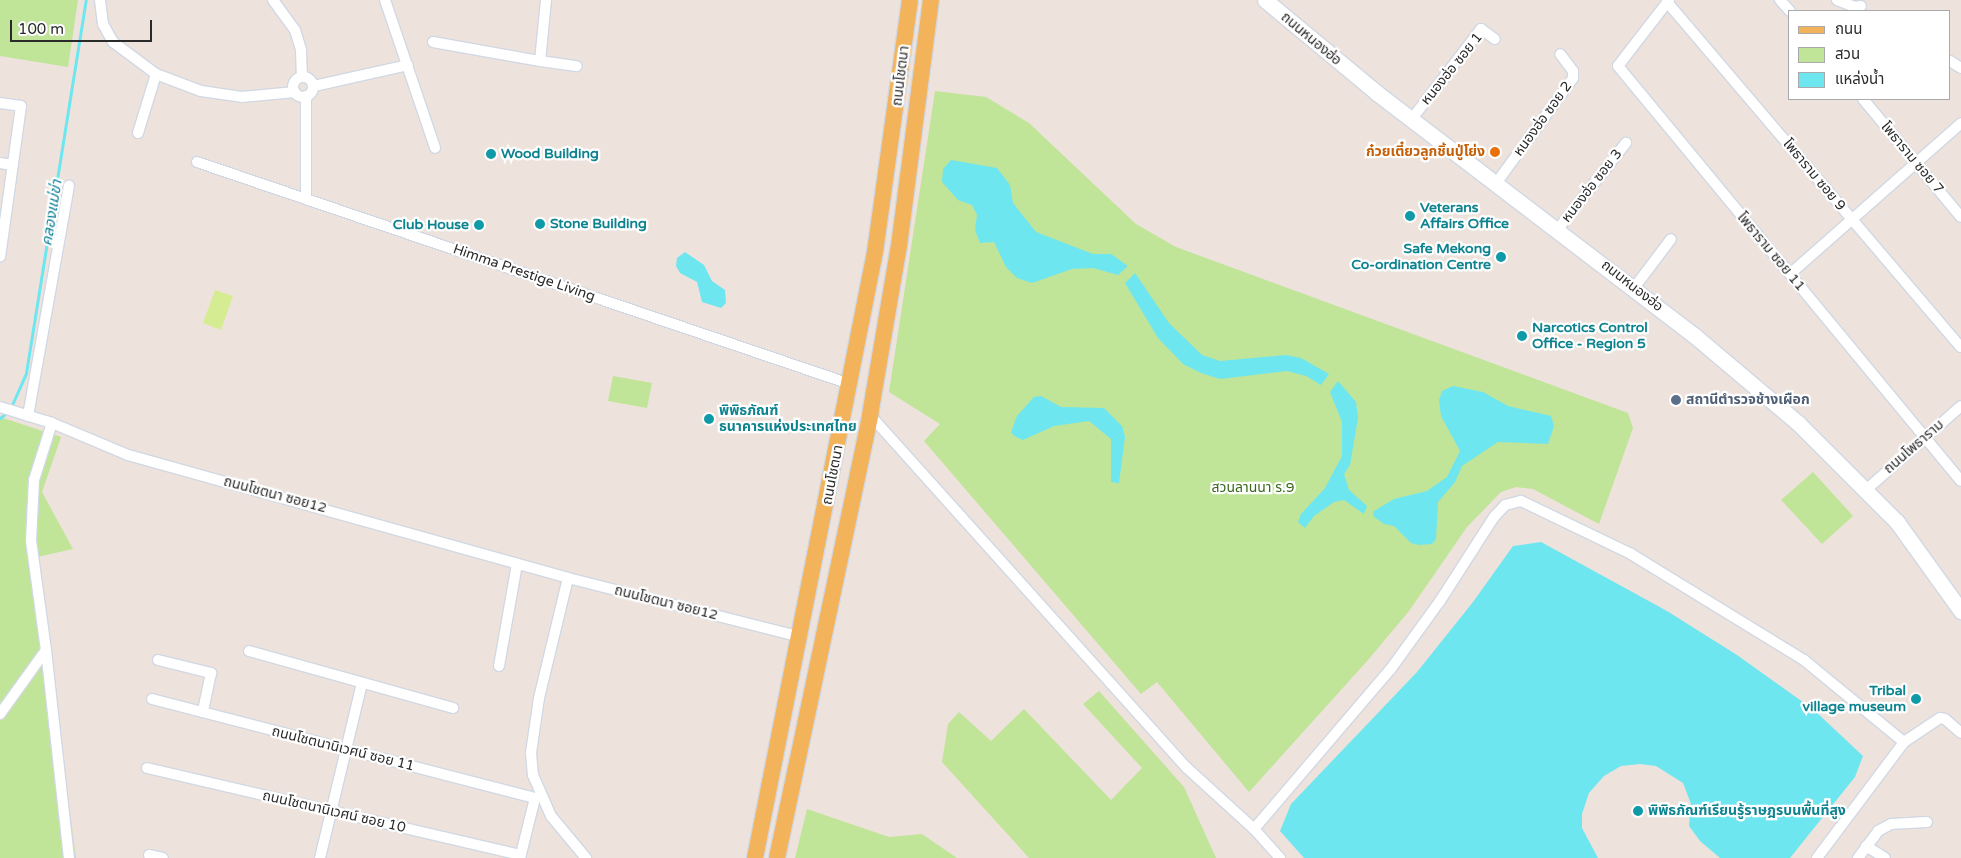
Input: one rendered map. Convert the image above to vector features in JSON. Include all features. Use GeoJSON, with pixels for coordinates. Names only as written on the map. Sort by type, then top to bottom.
{"type":"FeatureCollection","features":[{"type":"Feature","properties":{"kind":"main road","name":"ถนนโชตนา"},"geometry":{"type":"LineString","coordinates":[[755,858],[801,637],[875,252],[910,0]]}},
{"type":"Feature","properties":{"kind":"main road"},"geometry":{"type":"LineString","coordinates":[[914,0],[931,1]]}},
{"type":"Feature","properties":{"kind":"main road","name":"ถนนหนองฮ่อ"},"geometry":{"type":"LineString","coordinates":[[1265,0],[1411,120],[1496,182],[1634,288],[1798,423],[1867,488],[1926,559],[1961,611]]}},
{"type":"Feature","properties":{"kind":"main road","name":"ถนนโชตนา"},"geometry":{"type":"LineString","coordinates":[[777,858],[870,415],[900,246],[931,1]]}},
{"type":"Feature","properties":{"kind":"street"},"geometry":{"type":"LineString","coordinates":[[100,0],[103,24],[113,42],[156,74],[201,91],[242,97],[294,92],[306,96]]}},
{"type":"Feature","properties":{"kind":"street"},"geometry":{"type":"LineString","coordinates":[[273,0],[295,30],[302,50],[302,76]]}},
{"type":"Feature","properties":{"kind":"street"},"geometry":{"type":"LineString","coordinates":[[385,0],[435,148]]}},
{"type":"Feature","properties":{"kind":"street"},"geometry":{"type":"LineString","coordinates":[[540,60],[546,0]]}},
{"type":"Feature","properties":{"kind":"street"},"geometry":{"type":"LineString","coordinates":[[1780,0],[1788,10]]}},
{"type":"Feature","properties":{"kind":"street"},"geometry":{"type":"LineString","coordinates":[[1837,0],[1855,7],[1865,6]]}},
{"type":"Feature","properties":{"kind":"street","name":"โพธาราม ซอย 11"},"geometry":{"type":"LineString","coordinates":[[1668,1],[1618,66],[1961,481]]}},
{"type":"Feature","properties":{"kind":"street","name":"โพธาราม ซอย 9"},"geometry":{"type":"LineString","coordinates":[[1668,1],[1961,347]]}},
{"type":"Feature","properties":{"kind":"street","name":"หนองฮ่อ ซอย 1"},"geometry":{"type":"LineString","coordinates":[[1411,120],[1481,29],[1495,39]]}},
{"type":"Feature","properties":{"kind":"street"},"geometry":{"type":"LineString","coordinates":[[433,42],[577,66]]}},
{"type":"Feature","properties":{"kind":"street","name":"หนองฮ่อ ซอย 2"},"geometry":{"type":"LineString","coordinates":[[1496,182],[1573,78],[1573,70],[1560,54]]}},
{"type":"Feature","properties":{"kind":"street"},"geometry":{"type":"LineString","coordinates":[[306,199],[306,96],[314,86],[408,65]]}},
{"type":"Feature","properties":{"kind":"street"},"geometry":{"type":"LineString","coordinates":[[138,133],[156,74]]}},
{"type":"Feature","properties":{"kind":"street"},"geometry":{"type":"LineString","coordinates":[[294,92],[294,82],[302,76]]}},
{"type":"Feature","properties":{"kind":"street"},"geometry":{"type":"LineString","coordinates":[[302,76],[308,78],[314,86]]}},
{"type":"Feature","properties":{"kind":"street","name":"โพธาราม ซอย 7"},"geometry":{"type":"LineString","coordinates":[[1864,100],[1961,217]]}},
{"type":"Feature","properties":{"kind":"street"},"geometry":{"type":"LineString","coordinates":[[0,103],[21,106],[2,224],[0,257]]}},
{"type":"Feature","properties":{"kind":"street"},"geometry":{"type":"LineString","coordinates":[[1790,274],[1961,123]]}},
{"type":"Feature","properties":{"kind":"street","name":"หนองฮ่อ ซอย 3"},"geometry":{"type":"LineString","coordinates":[[1558,229],[1626,143]]}},
{"type":"Feature","properties":{"kind":"street","name":"Himma Prestige Living"},"geometry":{"type":"LineString","coordinates":[[197,162],[850,384]]}},
{"type":"Feature","properties":{"kind":"street"},"geometry":{"type":"LineString","coordinates":[[0,163],[13,165]]}},
{"type":"Feature","properties":{"kind":"street"},"geometry":{"type":"LineString","coordinates":[[28,416],[69,186]]}},
{"type":"Feature","properties":{"kind":"street"},"geometry":{"type":"LineString","coordinates":[[1634,288],[1671,239]]}},
{"type":"Feature","properties":{"kind":"street","name":"ถนนโพธาราม"},"geometry":{"type":"LineString","coordinates":[[1867,488],[1961,406]]}},
{"type":"Feature","properties":{"kind":"street","name":"ถนนโชตนา ซอย12"},"geometry":{"type":"LineString","coordinates":[[1,407],[52,423],[128,455],[568,578],[801,637]]}},
{"type":"Feature","properties":{"kind":"street"},"geometry":{"type":"LineString","coordinates":[[870,415],[1187,768],[1254,828],[1280,858]]}},
{"type":"Feature","properties":{"kind":"street"},"geometry":{"type":"LineString","coordinates":[[52,423],[34,480],[31,541],[46,650],[69,858]]}},
{"type":"Feature","properties":{"kind":"street"},"geometry":{"type":"LineString","coordinates":[[1254,828],[1390,670],[1440,601],[1494,517],[1505,505],[1521,501],[1631,554],[1804,660],[1904,742]]}},
{"type":"Feature","properties":{"kind":"street"},"geometry":{"type":"LineString","coordinates":[[499,666],[517,564]]}},
{"type":"Feature","properties":{"kind":"street"},"geometry":{"type":"LineString","coordinates":[[568,578],[539,698],[531,753],[533,775],[551,816],[586,858]]}},
{"type":"Feature","properties":{"kind":"street"},"geometry":{"type":"LineString","coordinates":[[0,714],[46,650]]}},
{"type":"Feature","properties":{"kind":"street"},"geometry":{"type":"LineString","coordinates":[[249,651],[453,708]]}},
{"type":"Feature","properties":{"kind":"street"},"geometry":{"type":"LineString","coordinates":[[158,660],[211,673],[202,712]]}},
{"type":"Feature","properties":{"kind":"street"},"geometry":{"type":"LineString","coordinates":[[320,858],[362,682]]}},
{"type":"Feature","properties":{"kind":"street","name":"ถนนโชตนานิเวศน์ ซอย 11"},"geometry":{"type":"LineString","coordinates":[[152,699],[535,798],[521,857]]}},
{"type":"Feature","properties":{"kind":"street"},"geometry":{"type":"LineString","coordinates":[[1817,858],[1904,742],[1940,718],[1945,719],[1961,733]]}},
{"type":"Feature","properties":{"kind":"street","name":"ถนนโชตนานิเวศน์ ซอย 10"},"geometry":{"type":"LineString","coordinates":[[147,768],[521,857]]}},
{"type":"Feature","properties":{"kind":"street"},"geometry":{"type":"LineString","coordinates":[[1858,858],[1878,831],[1891,824],[1927,822]]}},
{"type":"Feature","properties":{"kind":"street"},"geometry":{"type":"LineString","coordinates":[[1866,846],[1885,858]]}},
{"type":"Feature","properties":{"kind":"street"},"geometry":{"type":"LineString","coordinates":[[149,855],[163,858]]}},
{"type":"Feature","properties":{"kind":"green space"},"geometry":{"type":"Polygon","coordinates":[[[0,0],[78,0],[68,67],[0,56],[0,0]]]}},
{"type":"Feature","properties":{"kind":"green space","name":"สวนลานนา ร.9"},"geometry":{"type":"Polygon","coordinates":[[[935,91],[986,97],[1029,123],[1136,224],[1176,247],[1628,413],[1633,428],[1599,524],[1533,489],[1516,487],[1501,492],[1467,527],[1409,611],[1368,660],[1249,792],[1157,682],[1141,694],[924,441],[940,424],[889,392],[935,91]]]}},
{"type":"Feature","properties":{"kind":"green space"},"geometry":{"type":"Polygon","coordinates":[[[215,290],[233,296],[221,330],[203,323],[215,290]]]}},
{"type":"Feature","properties":{"kind":"green space"},"geometry":{"type":"Polygon","coordinates":[[[613,376],[652,383],[647,408],[608,401],[613,376]]]}},
{"type":"Feature","properties":{"kind":"green space"},"geometry":{"type":"Polygon","coordinates":[[[0,417],[61,437],[42,492],[73,549],[37,557],[76,858],[0,858],[0,417]]]}},
{"type":"Feature","properties":{"kind":"green space"},"geometry":{"type":"Polygon","coordinates":[[[1813,472],[1853,516],[1822,544],[1781,500],[1813,472]]]}},
{"type":"Feature","properties":{"kind":"green space"},"geometry":{"type":"Polygon","coordinates":[[[1099,691],[1184,787],[1216,858],[1029,858],[942,762],[948,724],[959,712],[991,741],[1024,709],[1111,800],[1142,768],[1083,704],[1099,691]]]}},
{"type":"Feature","properties":{"kind":"green space"},"geometry":{"type":"Polygon","coordinates":[[[807,809],[889,837],[922,834],[957,858],[795,858],[807,809]]]}},
{"type":"Feature","properties":{"kind":"water"},"geometry":{"type":"Polygon","coordinates":[[[951,160],[997,168],[1010,185],[1013,203],[1036,232],[1093,254],[1111,254],[1128,266],[1118,275],[1093,268],[1072,269],[1032,283],[1017,278],[1006,267],[994,242],[980,243],[975,230],[977,215],[972,205],[958,200],[942,182],[943,169],[951,160]]]}},
{"type":"Feature","properties":{"kind":"water"},"geometry":{"type":"Polygon","coordinates":[[[685,252],[704,265],[712,281],[725,290],[726,303],[721,308],[702,302],[697,282],[680,273],[676,266],[677,258],[685,252]]]}},
{"type":"Feature","properties":{"kind":"water"},"geometry":{"type":"Polygon","coordinates":[[[1135,273],[1169,323],[1202,355],[1220,361],[1286,355],[1301,358],[1329,374],[1321,385],[1306,376],[1287,371],[1220,379],[1201,373],[1183,364],[1158,338],[1125,283],[1135,273]]]}},
{"type":"Feature","properties":{"kind":"water"},"geometry":{"type":"Polygon","coordinates":[[[1338,381],[1356,402],[1358,418],[1350,465],[1344,474],[1349,490],[1367,506],[1364,514],[1344,500],[1334,502],[1314,516],[1305,528],[1298,522],[1301,514],[1325,488],[1342,456],[1342,422],[1330,392],[1338,381]]]}},
{"type":"Feature","properties":{"kind":"water"},"geometry":{"type":"Polygon","coordinates":[[[1453,386],[1483,392],[1508,406],[1551,416],[1554,426],[1548,444],[1498,442],[1462,466],[1455,482],[1438,502],[1436,539],[1432,544],[1419,545],[1411,543],[1394,526],[1384,524],[1373,516],[1374,511],[1394,499],[1427,491],[1447,477],[1460,451],[1441,416],[1439,400],[1442,391],[1453,386]]]}},
{"type":"Feature","properties":{"kind":"water"},"geometry":{"type":"Polygon","coordinates":[[[1041,396],[1061,407],[1104,408],[1122,426],[1125,437],[1119,483],[1111,482],[1111,439],[1089,421],[1054,426],[1023,440],[1014,436],[1011,432],[1017,416],[1034,397],[1041,396]]]}},
{"type":"Feature","properties":{"kind":"water"},"geometry":{"type":"Polygon","coordinates":[[[1541,542],[1667,611],[1737,655],[1814,710],[1863,756],[1855,777],[1790,858],[1720,858],[1700,841],[1689,826],[1691,804],[1683,783],[1656,766],[1640,764],[1621,766],[1604,776],[1589,793],[1582,814],[1582,828],[1598,858],[1304,858],[1280,831],[1291,804],[1417,672],[1473,602],[1513,546],[1541,542]]]}},
{"type":"Feature","properties":{"kind":"waterway","name":"คลองแม่ข่า"},"geometry":{"type":"LineString","coordinates":[[11,407],[26,373],[86,0]]}},
{"type":"Feature","properties":{"kind":"waterway","name":"คลองแม่ข่า"},"geometry":{"type":"LineString","coordinates":[[0,418],[7,412]]}},
{"type":"Feature","properties":{"kind":"place","name":"ก๋วยเตี๋ยวลูกชิ้นปู่โย่ง"},"geometry":{"type":"Point","coordinates":[1495,152]}},
{"type":"Feature","properties":{"kind":"place","name":"Wood Building"},"geometry":{"type":"Point","coordinates":[491,154]}},
{"type":"Feature","properties":{"kind":"place","name":"Veterans Affairs Office"},"geometry":{"type":"Point","coordinates":[1410,216]}},
{"type":"Feature","properties":{"kind":"place","name":"Stone Building"},"geometry":{"type":"Point","coordinates":[540,224]}},
{"type":"Feature","properties":{"kind":"place","name":"Club House"},"geometry":{"type":"Point","coordinates":[479,225]}},
{"type":"Feature","properties":{"kind":"place","name":"Safe Mekong Co-ordination Centre"},"geometry":{"type":"Point","coordinates":[1501,257]}},
{"type":"Feature","properties":{"kind":"place","name":"Narcotics Control Office - Region 5"},"geometry":{"type":"Point","coordinates":[1522,336]}},
{"type":"Feature","properties":{"kind":"place","name":"สถานีตำรวจช้างเผือก"},"geometry":{"type":"Point","coordinates":[1676,400]}},
{"type":"Feature","properties":{"kind":"place","name":"พิพิธภัณฑ์ ธนาคารแห่งประเทศไทย"},"geometry":{"type":"Point","coordinates":[709,419]}},
{"type":"Feature","properties":{"kind":"place","name":"Tribal village museum"},"geometry":{"type":"Point","coordinates":[1916,699]}},
{"type":"Feature","properties":{"kind":"place","name":"พิพิธภัณฑ์เรียนรู้ราษฎรบนพื้นที่สูง"},"geometry":{"type":"Point","coordinates":[1638,811]}}]}
